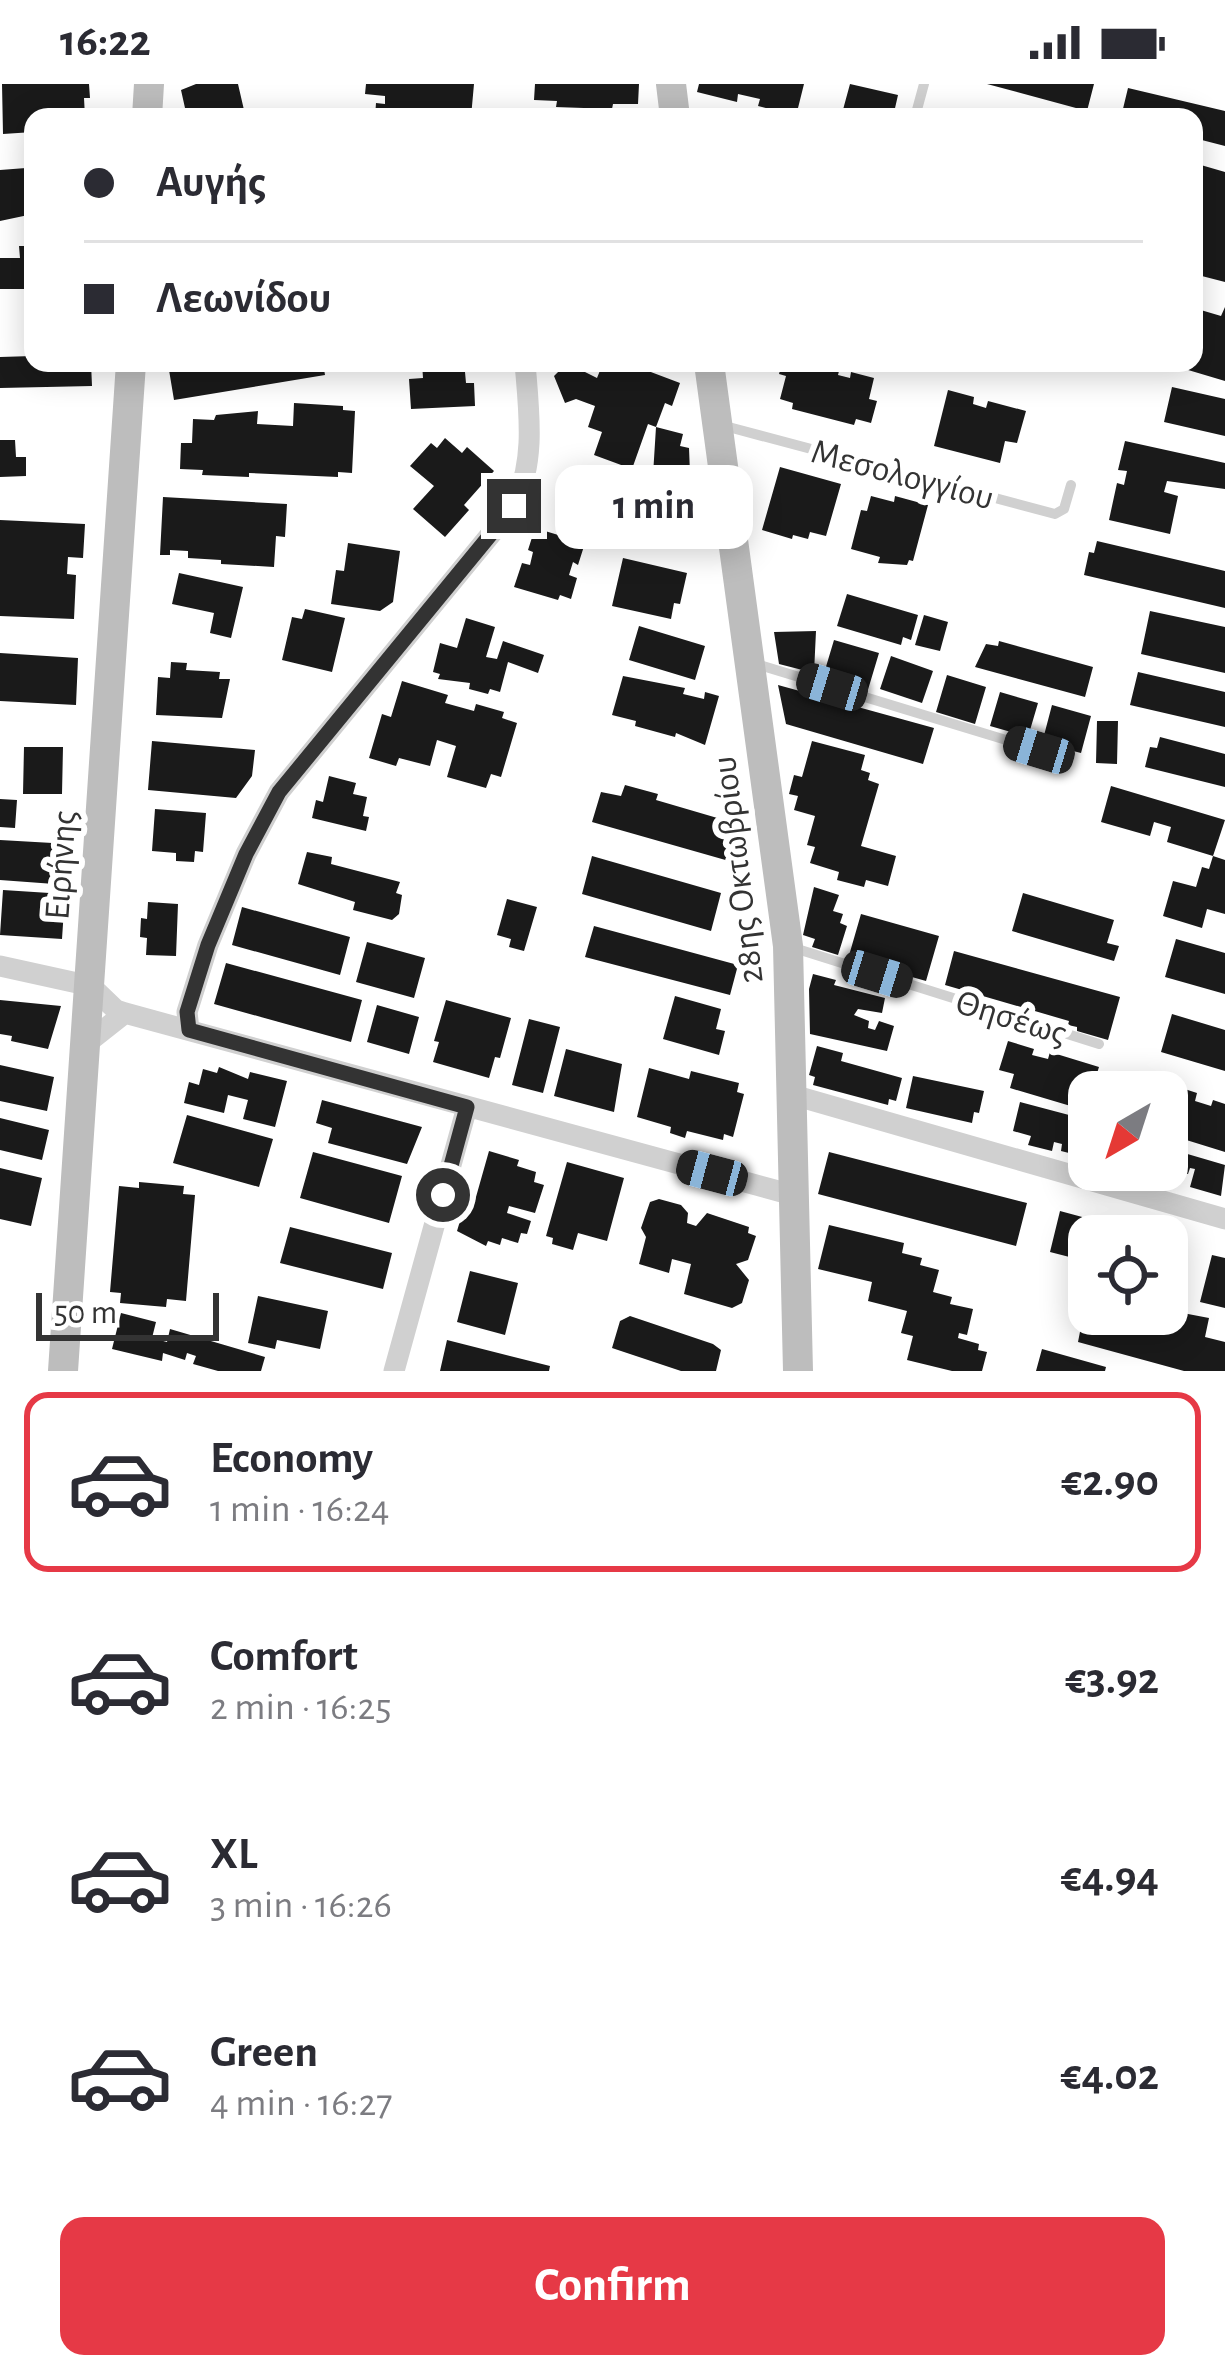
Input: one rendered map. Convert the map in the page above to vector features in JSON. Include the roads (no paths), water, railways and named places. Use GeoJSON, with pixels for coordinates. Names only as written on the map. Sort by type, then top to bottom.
{"type":"FeatureCollection","features":[{"type":"Feature","properties":{"kind":"street","name":"Ειρήνης"},"geometry":{"type":"LineString","coordinates":[[63,1371],[130,372]]}},
{"type":"Feature","properties":{"kind":"street"},"geometry":{"type":"LineString","coordinates":[[189,1030],[190,999],[246,854],[279,792],[514,506],[529,461],[525,372]]}},
{"type":"Feature","properties":{"kind":"street","name":"28ης Οκτωβρίου"},"geometry":{"type":"LineString","coordinates":[[711,372],[788,946],[798,1371]]}},
{"type":"Feature","properties":{"kind":"street"},"geometry":{"type":"LineString","coordinates":[[0,966],[91,979],[136,1004],[168,1010],[190,999]]}},
{"type":"Feature","properties":{"kind":"street"},"geometry":{"type":"LineString","coordinates":[[91,979],[125,1012],[794,1195]]}},
{"type":"Feature","properties":{"kind":"street"},"geometry":{"type":"LineString","coordinates":[[87,1043],[125,1012]]}},
{"type":"Feature","properties":{"kind":"street"},"geometry":{"type":"LineString","coordinates":[[793,1095],[1225,1219]]}},
{"type":"Feature","properties":{"kind":"street"},"geometry":{"type":"LineString","coordinates":[[394,1371],[467,1107]]}},
{"type":"Feature","properties":{"kind":"lane","name":"Μεσολογγίου"},"geometry":{"type":"LineString","coordinates":[[718,424],[1055,514],[1064,509],[1072,485]]}},
{"type":"Feature","properties":{"kind":"lane"},"geometry":{"type":"LineString","coordinates":[[749,662],[1039,750]]}},
{"type":"Feature","properties":{"kind":"lane","name":"Θησέως"},"geometry":{"type":"LineString","coordinates":[[788,946],[1099,1043]]}}]}
